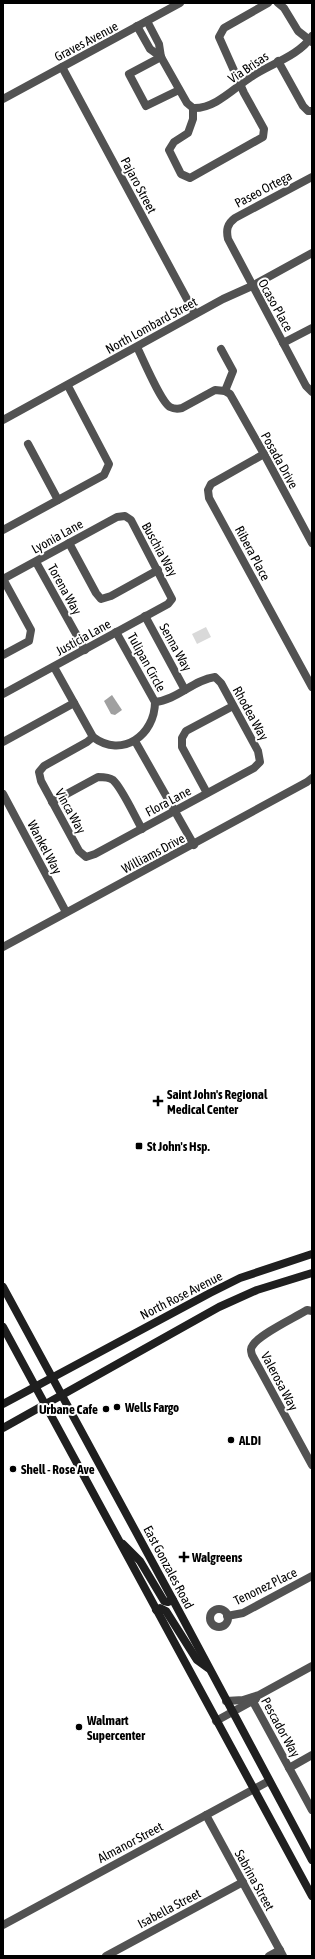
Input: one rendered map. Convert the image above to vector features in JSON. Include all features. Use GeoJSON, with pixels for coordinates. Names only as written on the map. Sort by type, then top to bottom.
{"type":"FeatureCollection","features":[{"type":"Feature","properties":{"kind":"main road","name":"North Rose Avenue"},"geometry":{"type":"LineString","coordinates":[[3,1404],[240,1278],[312,1254]]}},
{"type":"Feature","properties":{"kind":"main road"},"geometry":{"type":"LineString","coordinates":[[3,1428],[46,1406],[218,1307],[257,1290],[312,1273]]}},
{"type":"Feature","properties":{"kind":"main road","name":"East Gonzales Road"},"geometry":{"type":"LineString","coordinates":[[3,1287],[312,1860]]}},
{"type":"Feature","properties":{"kind":"main road"},"geometry":{"type":"LineString","coordinates":[[3,1327],[312,1896]]}},
{"type":"Feature","properties":{"kind":"main road"},"geometry":{"type":"LineString","coordinates":[[118,1540],[140,1561],[164,1600],[168,1602],[173,1600]]}},
{"type":"Feature","properties":{"kind":"main road"},"geometry":{"type":"LineString","coordinates":[[156,1610],[160,1608],[166,1611],[197,1660],[210,1670]]}},
{"type":"Feature","properties":{"kind":"street","name":"Graves Avenue"},"geometry":{"type":"LineString","coordinates":[[3,99],[180,3]]}},
{"type":"Feature","properties":{"kind":"street"},"geometry":{"type":"LineString","coordinates":[[147,21],[159,44],[161,56],[179,90],[187,103],[193,108],[193,119],[188,133],[174,142],[170,150],[182,174],[187,177],[192,177],[261,139],[264,135],[264,129],[220,42],[219,34],[224,28],[268,3]]}},
{"type":"Feature","properties":{"kind":"street"},"geometry":{"type":"LineString","coordinates":[[278,3],[284,8],[298,31],[311,40]]}},
{"type":"Feature","properties":{"kind":"street"},"geometry":{"type":"LineString","coordinates":[[137,26],[150,50],[161,56]]}},
{"type":"Feature","properties":{"kind":"street","name":"Via Brisas"},"geometry":{"type":"LineString","coordinates":[[193,108],[201,109],[231,93],[241,84],[300,49],[311,40]]}},
{"type":"Feature","properties":{"kind":"street"},"geometry":{"type":"LineString","coordinates":[[161,56],[129,74],[146,106],[179,90]]}},
{"type":"Feature","properties":{"kind":"street"},"geometry":{"type":"LineString","coordinates":[[278,61],[305,109],[312,111]]}},
{"type":"Feature","properties":{"kind":"street","name":"Pajaro Street"},"geometry":{"type":"LineString","coordinates":[[62,67],[195,314]]}},
{"type":"Feature","properties":{"kind":"street","name":"Paseo Ortega"},"geometry":{"type":"LineString","coordinates":[[228,226],[235,218],[312,177]]}},
{"type":"Feature","properties":{"kind":"street","name":"Ocaso Place"},"geometry":{"type":"LineString","coordinates":[[228,226],[228,239],[306,386],[312,392]]}},
{"type":"Feature","properties":{"kind":"street","name":"North Lombard Street"},"geometry":{"type":"LineString","coordinates":[[3,420],[68,386],[195,314],[252,286],[312,253]]}},
{"type":"Feature","properties":{"kind":"street"},"geometry":{"type":"LineString","coordinates":[[284,343],[312,328]]}},
{"type":"Feature","properties":{"kind":"street"},"geometry":{"type":"LineString","coordinates":[[137,347],[163,399],[170,407],[177,409],[182,408],[214,390],[225,391],[232,371],[221,348]]}},
{"type":"Feature","properties":{"kind":"street"},"geometry":{"type":"LineString","coordinates":[[3,530],[104,475],[109,464],[68,386]]}},
{"type":"Feature","properties":{"kind":"street","name":"Posada Drive"},"geometry":{"type":"LineString","coordinates":[[225,391],[230,394],[312,543]]}},
{"type":"Feature","properties":{"kind":"street"},"geometry":{"type":"LineString","coordinates":[[28,444],[58,500]]}},
{"type":"Feature","properties":{"kind":"street","name":"Ribera Place"},"geometry":{"type":"LineString","coordinates":[[264,454],[211,484],[208,490],[209,498],[312,687]]}},
{"type":"Feature","properties":{"kind":"street","name":"Lyonia Lane"},"geometry":{"type":"LineString","coordinates":[[3,579],[117,517],[123,516]]}},
{"type":"Feature","properties":{"kind":"street","name":"Buschia Way"},"geometry":{"type":"LineString","coordinates":[[123,516],[131,520],[172,598]]}},
{"type":"Feature","properties":{"kind":"street"},"geometry":{"type":"LineString","coordinates":[[69,543],[96,593],[101,599],[111,596],[158,570]]}},
{"type":"Feature","properties":{"kind":"street","name":"Torena Way"},"geometry":{"type":"LineString","coordinates":[[36,562],[85,650]]}},
{"type":"Feature","properties":{"kind":"street"},"geometry":{"type":"LineString","coordinates":[[3,579],[32,630],[29,640],[3,655]]}},
{"type":"Feature","properties":{"kind":"street","name":"Justicia Lane"},"geometry":{"type":"LineString","coordinates":[[3,694],[168,604],[172,598]]}},
{"type":"Feature","properties":{"kind":"street","name":"Senna Way"},"geometry":{"type":"LineString","coordinates":[[145,616],[185,690]]}},
{"type":"Feature","properties":{"kind":"street","name":"Tulipan Circle"},"geometry":{"type":"LineString","coordinates":[[116,632],[155,702],[155,711],[150,724],[142,735],[135,741]]}},
{"type":"Feature","properties":{"kind":"street"},"geometry":{"type":"LineString","coordinates":[[54,667],[94,737],[100,742],[114,745],[135,741],[194,845]]}},
{"type":"Feature","properties":{"kind":"street","name":"Rhodea Way"},"geometry":{"type":"LineString","coordinates":[[185,690],[207,678],[215,676],[258,751],[260,760]]}},
{"type":"Feature","properties":{"kind":"street"},"geometry":{"type":"LineString","coordinates":[[155,702],[165,701],[185,690]]}},
{"type":"Feature","properties":{"kind":"street"},"geometry":{"type":"LineString","coordinates":[[3,742],[74,703]]}},
{"type":"Feature","properties":{"kind":"street"},"geometry":{"type":"LineString","coordinates":[[208,793],[182,747],[182,738],[186,731],[233,706]]}},
{"type":"Feature","properties":{"kind":"street","name":"Vinca Way"},"geometry":{"type":"LineString","coordinates":[[84,855],[79,851],[52,802],[41,781],[39,772],[44,766],[94,737]]}},
{"type":"Feature","properties":{"kind":"street","name":"Flora Lane"},"geometry":{"type":"LineString","coordinates":[[84,855],[86,857],[95,854],[142,829],[254,768],[260,760]]}},
{"type":"Feature","properties":{"kind":"street"},"geometry":{"type":"LineString","coordinates":[[52,802],[98,777],[106,777],[113,780],[120,789],[142,829]]}},
{"type":"Feature","properties":{"kind":"street","name":"Williams Drive"},"geometry":{"type":"LineString","coordinates":[[3,947],[310,783]]}},
{"type":"Feature","properties":{"kind":"street","name":"Wankel Way"},"geometry":{"type":"LineString","coordinates":[[3,794],[66,912]]}},
{"type":"Feature","properties":{"kind":"street","name":"Valerosa Way"},"geometry":{"type":"LineString","coordinates":[[312,1311],[307,1310],[263,1336],[253,1344],[251,1349],[252,1355],[312,1465]]}},
{"type":"Feature","properties":{"kind":"street","name":"Tenonez Place"},"geometry":{"type":"LineString","coordinates":[[227,1616],[243,1613],[312,1576]]}},
{"type":"Feature","properties":{"kind":"street"},"geometry":{"type":"LineString","coordinates":[[216,1721],[312,1666]]}},
{"type":"Feature","properties":{"kind":"street"},"geometry":{"type":"LineString","coordinates":[[226,1701],[254,1698]]}},
{"type":"Feature","properties":{"kind":"street","name":"Pescador Way"},"geometry":{"type":"LineString","coordinates":[[254,1698],[312,1810]]}},
{"type":"Feature","properties":{"kind":"street"},"geometry":{"type":"LineString","coordinates":[[289,1768],[312,1755]]}},
{"type":"Feature","properties":{"kind":"street","name":"Almanor Street"},"geometry":{"type":"LineString","coordinates":[[3,1925],[269,1781]]}},
{"type":"Feature","properties":{"kind":"street","name":"Sabrina Street"},"geometry":{"type":"LineString","coordinates":[[206,1815],[282,1953]]}},
{"type":"Feature","properties":{"kind":"street","name":"Isabella Street"},"geometry":{"type":"LineString","coordinates":[[106,1956],[243,1882]]}},
{"type":"Feature","properties":{"kind":"street"},"geometry":{"type":"LineString","coordinates":[[269,1956],[282,1953]]}},
{"type":"Feature","properties":{"kind":"shaded area"},"geometry":{"type":"Polygon","coordinates":[[[206,627],[211,637],[197,644],[192,634],[206,627]]]}},
{"type":"Feature","properties":{"kind":"shaded area"},"geometry":{"type":"Polygon","coordinates":[[[112,695],[122,710],[115,715],[111,714],[104,701],[112,695]]]}},
{"type":"Feature","properties":{"kind":"place","name":"Saint John's Regional Medical Center"},"geometry":{"type":"Point","coordinates":[158,1101]}},
{"type":"Feature","properties":{"kind":"place","name":"St John's Hsp."},"geometry":{"type":"Point","coordinates":[139,1146]}},
{"type":"Feature","properties":{"kind":"place","name":"Wells Fargo"},"geometry":{"type":"Point","coordinates":[117,1407]}},
{"type":"Feature","properties":{"kind":"place","name":"Urbane Cafe"},"geometry":{"type":"Point","coordinates":[106,1409]}},
{"type":"Feature","properties":{"kind":"place","name":"ALDI"},"geometry":{"type":"Point","coordinates":[231,1440]}},
{"type":"Feature","properties":{"kind":"place","name":"Shell - Rose Ave"},"geometry":{"type":"Point","coordinates":[13,1469]}},
{"type":"Feature","properties":{"kind":"place","name":"Walgreens"},"geometry":{"type":"Point","coordinates":[184,1557]}},
{"type":"Feature","properties":{"kind":"place","name":"Walmart Supercenter"},"geometry":{"type":"Point","coordinates":[79,1727]}}]}
